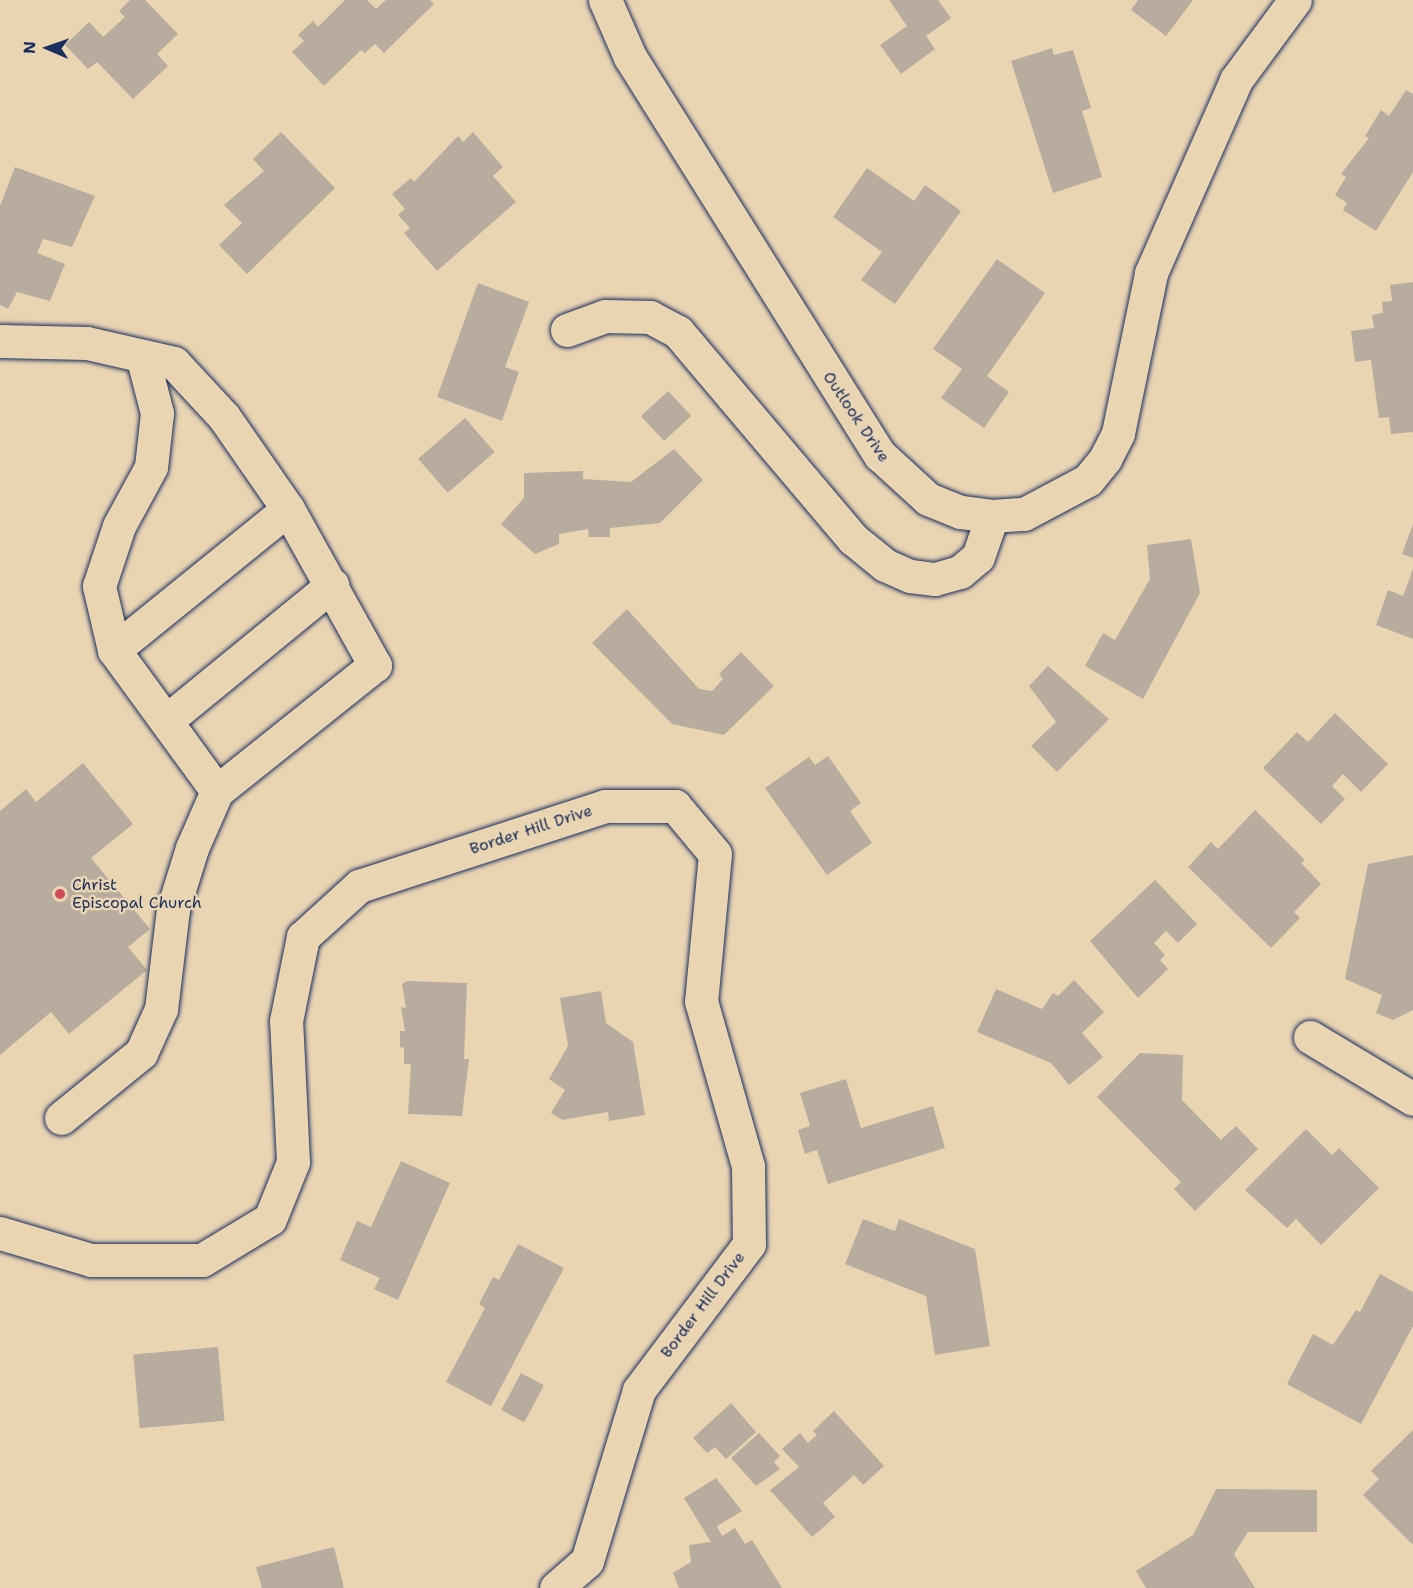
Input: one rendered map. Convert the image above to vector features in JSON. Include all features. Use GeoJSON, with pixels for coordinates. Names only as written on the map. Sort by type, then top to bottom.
{"type":"FeatureCollection","features":[{"type":"Feature","properties":{"kind":"street","name":"Outlook Drive"},"geometry":{"type":"LineString","coordinates":[[604,0],[630,57],[873,446],[902,480],[928,499],[961,512],[992,516],[1024,514],[1088,480],[1105,459],[1118,433],[1156,262],[1236,80],[1295,0]]}},
{"type":"Feature","properties":{"kind":"street"},"geometry":{"type":"LineString","coordinates":[[567,330],[606,316],[650,318],[678,332],[853,539],[885,565],[910,576],[934,579],[960,572],[978,557],[992,516]]}},
{"type":"Feature","properties":{"kind":"street"},"geometry":{"type":"LineString","coordinates":[[0,340],[87,343],[143,359],[174,363],[224,417],[288,510],[375,665],[217,791],[192,848],[173,909],[161,1009],[141,1053],[61,1118]]}},
{"type":"Feature","properties":{"kind":"street"},"geometry":{"type":"LineString","coordinates":[[143,359],[157,412],[151,467],[119,526],[99,586],[114,650],[217,791]]}},
{"type":"Feature","properties":{"kind":"street"},"geometry":{"type":"LineString","coordinates":[[114,650],[288,510]]}},
{"type":"Feature","properties":{"kind":"street"},"geometry":{"type":"LineString","coordinates":[[166,721],[332,585]]}},
{"type":"Feature","properties":{"kind":"street","name":"Border Hill Drive"},"geometry":{"type":"LineString","coordinates":[[0,1233],[92,1260],[202,1260],[270,1219],[292,1162],[286,1021],[303,937],[359,886],[605,806],[675,807],[715,854],[701,1001],[748,1166],[749,1244],[639,1390],[587,1562],[556,1588]]}},
{"type":"Feature","properties":{"kind":"street"},"geometry":{"type":"LineString","coordinates":[[1310,1037],[1413,1099]]}},
{"type":"Feature","properties":{"kind":"building"},"geometry":{"type":"Polygon","coordinates":[[[130,0],[145,0],[178,34],[157,54],[168,66],[133,99],[97,62],[88,69],[65,45],[89,22],[103,37],[125,17],[119,11],[130,0]]]}},
{"type":"Feature","properties":{"kind":"building"},"geometry":{"type":"Polygon","coordinates":[[[345,0],[367,0],[376,9],[386,0],[430,0],[434,4],[384,53],[375,44],[365,53],[361,50],[324,86],[292,52],[304,41],[298,35],[313,21],[318,27],[345,0]]]}},
{"type":"Feature","properties":{"kind":"building"},"geometry":{"type":"Polygon","coordinates":[[[889,0],[938,0],[951,18],[926,36],[935,49],[901,74],[880,45],[907,26],[889,0]]]}},
{"type":"Feature","properties":{"kind":"building"},"geometry":{"type":"Polygon","coordinates":[[[1138,0],[1193,0],[1166,36],[1131,10],[1138,0]]]}},
{"type":"Feature","properties":{"kind":"building"},"geometry":{"type":"Polygon","coordinates":[[[1052,48],[1054,55],[1073,50],[1091,108],[1082,111],[1102,177],[1053,193],[1011,61],[1052,48]]]}},
{"type":"Feature","properties":{"kind":"building"},"geometry":{"type":"Polygon","coordinates":[[[1406,90],[1413,94],[1413,172],[1376,231],[1343,210],[1347,203],[1335,195],[1346,177],[1341,174],[1369,138],[1365,136],[1381,110],[1389,116],[1406,90]]]}},
{"type":"Feature","properties":{"kind":"building"},"geometry":{"type":"Polygon","coordinates":[[[281,132],[335,188],[247,274],[219,245],[242,223],[224,205],[264,171],[253,159],[281,132]]]}},
{"type":"Feature","properties":{"kind":"building"},"geometry":{"type":"Polygon","coordinates":[[[473,132],[503,167],[493,176],[516,202],[437,271],[404,233],[410,228],[398,215],[405,209],[392,194],[411,178],[414,182],[458,136],[463,142],[473,132]]]}},
{"type":"Feature","properties":{"kind":"building"},"geometry":{"type":"Polygon","coordinates":[[[15,167],[95,196],[72,247],[43,239],[37,253],[65,264],[50,301],[17,292],[8,309],[0,305],[0,206],[15,167]]]}},
{"type":"Feature","properties":{"kind":"building"},"geometry":{"type":"Polygon","coordinates":[[[867,168],[914,201],[925,185],[961,211],[895,304],[861,280],[882,252],[833,217],[867,168]]]}},
{"type":"Feature","properties":{"kind":"building"},"geometry":{"type":"Polygon","coordinates":[[[997,259],[1045,293],[987,376],[1009,392],[984,428],[941,398],[962,369],[933,349],[997,259]]]}},
{"type":"Feature","properties":{"kind":"building"},"geometry":{"type":"Polygon","coordinates":[[[1413,282],[1413,432],[1391,434],[1389,417],[1379,418],[1371,360],[1355,362],[1351,331],[1374,328],[1372,315],[1383,313],[1382,302],[1392,301],[1390,285],[1413,282]]]}},
{"type":"Feature","properties":{"kind":"building"},"geometry":{"type":"Polygon","coordinates":[[[478,283],[529,302],[505,367],[519,372],[502,421],[437,397],[478,283]]]}},
{"type":"Feature","properties":{"kind":"building"},"geometry":{"type":"Polygon","coordinates":[[[668,391],[691,416],[664,441],[641,416],[668,391]]]}},
{"type":"Feature","properties":{"kind":"building"},"geometry":{"type":"Polygon","coordinates":[[[465,418],[495,452],[448,493],[418,459],[465,418]]]}},
{"type":"Feature","properties":{"kind":"building"},"geometry":{"type":"Polygon","coordinates":[[[674,449],[703,480],[660,523],[610,528],[610,537],[589,537],[588,529],[559,534],[559,544],[535,554],[501,524],[524,498],[524,473],[583,471],[583,479],[631,482],[674,449]]]}},
{"type":"Feature","properties":{"kind":"building"},"geometry":{"type":"Polygon","coordinates":[[[1413,524],[1413,558],[1402,554],[1413,524]]]}},
{"type":"Feature","properties":{"kind":"building"},"geometry":{"type":"Polygon","coordinates":[[[1191,539],[1200,593],[1143,699],[1085,666],[1103,633],[1115,640],[1150,579],[1147,545],[1191,539]]]}},
{"type":"Feature","properties":{"kind":"building"},"geometry":{"type":"Polygon","coordinates":[[[1413,569],[1413,639],[1376,625],[1388,590],[1403,596],[1413,569]]]}},
{"type":"Feature","properties":{"kind":"building"},"geometry":{"type":"Polygon","coordinates":[[[627,609],[699,689],[712,691],[723,679],[719,674],[741,652],[774,686],[724,735],[672,724],[592,643],[627,609]]]}},
{"type":"Feature","properties":{"kind":"building"},"geometry":{"type":"Polygon","coordinates":[[[1048,666],[1109,719],[1057,772],[1031,746],[1056,722],[1029,686],[1048,666]]]}},
{"type":"Feature","properties":{"kind":"building"},"geometry":{"type":"Polygon","coordinates":[[[1335,713],[1388,764],[1361,792],[1343,774],[1332,786],[1345,799],[1321,824],[1263,768],[1297,732],[1308,742],[1335,713]]]}},
{"type":"Feature","properties":{"kind":"building"},"geometry":{"type":"Polygon","coordinates":[[[828,756],[861,803],[850,811],[872,843],[827,875],[765,788],[809,757],[815,765],[828,756]]]}},
{"type":"Feature","properties":{"kind":"building","name":"Christ Episcopal Church"},"geometry":{"type":"Polygon","coordinates":[[[83,763],[133,824],[91,858],[150,929],[128,947],[147,970],[69,1034],[51,1012],[0,1055],[0,811],[26,789],[36,802],[83,763]]]}},
{"type":"Feature","properties":{"kind":"building"},"geometry":{"type":"Polygon","coordinates":[[[1255,810],[1305,860],[1301,863],[1321,884],[1294,912],[1300,918],[1271,948],[1188,867],[1211,842],[1218,849],[1255,810]]]}},
{"type":"Feature","properties":{"kind":"building"},"geometry":{"type":"Polygon","coordinates":[[[1413,855],[1413,1010],[1393,1020],[1376,1013],[1382,995],[1345,979],[1368,864],[1413,855]]]}},
{"type":"Feature","properties":{"kind":"building"},"geometry":{"type":"Polygon","coordinates":[[[1155,880],[1197,924],[1178,943],[1166,931],[1154,943],[1165,955],[1160,960],[1168,969],[1138,998],[1090,941],[1155,880]]]}},
{"type":"Feature","properties":{"kind":"building"},"geometry":{"type":"Polygon","coordinates":[[[1074,980],[1104,1012],[1082,1033],[1103,1057],[1069,1085],[1051,1063],[977,1032],[996,989],[1042,1009],[1053,993],[1058,996],[1074,980]]]}},
{"type":"Feature","properties":{"kind":"building"},"geometry":{"type":"Polygon","coordinates":[[[407,981],[467,983],[464,1059],[469,1059],[462,1116],[408,1114],[411,1064],[404,1064],[404,1048],[400,1047],[400,1031],[405,1031],[401,1007],[406,1008],[402,984],[407,981]]]}},
{"type":"Feature","properties":{"kind":"building"},"geometry":{"type":"Polygon","coordinates":[[[601,991],[606,1023],[633,1042],[645,1115],[609,1121],[608,1112],[562,1120],[551,1113],[565,1090],[549,1079],[568,1046],[560,998],[601,991]]]}},
{"type":"Feature","properties":{"kind":"building"},"geometry":{"type":"Polygon","coordinates":[[[1140,1053],[1183,1055],[1182,1100],[1221,1140],[1236,1126],[1258,1149],[1195,1211],[1174,1189],[1181,1182],[1097,1097],[1140,1053]]]}},
{"type":"Feature","properties":{"kind":"building"},"geometry":{"type":"Polygon","coordinates":[[[846,1079],[861,1128],[933,1106],[945,1148],[828,1184],[817,1150],[805,1154],[798,1130],[810,1126],[800,1093],[846,1079]]]}},
{"type":"Feature","properties":{"kind":"building"},"geometry":{"type":"Polygon","coordinates":[[[1306,1129],[1332,1155],[1339,1148],[1379,1188],[1321,1245],[1296,1219],[1287,1228],[1245,1190],[1306,1129]]]}},
{"type":"Feature","properties":{"kind":"building"},"geometry":{"type":"Polygon","coordinates":[[[401,1161],[450,1183],[398,1300],[374,1289],[380,1278],[340,1260],[357,1221],[371,1227],[401,1161]]]}},
{"type":"Feature","properties":{"kind":"building"},"geometry":{"type":"Polygon","coordinates":[[[863,1219],[895,1231],[899,1219],[975,1249],[990,1346],[935,1355],[926,1296],[845,1264],[863,1219]]]}},
{"type":"Feature","properties":{"kind":"building"},"geometry":{"type":"Polygon","coordinates":[[[518,1244],[564,1268],[491,1406],[446,1382],[485,1308],[479,1304],[493,1277],[499,1280],[518,1244]]]}},
{"type":"Feature","properties":{"kind":"building"},"geometry":{"type":"Polygon","coordinates":[[[1380,1274],[1413,1292],[1413,1326],[1361,1424],[1287,1384],[1313,1334],[1333,1345],[1356,1310],[1360,1312],[1380,1274]]]}},
{"type":"Feature","properties":{"kind":"building"},"geometry":{"type":"Polygon","coordinates":[[[218,1347],[224,1421],[140,1428],[133,1354],[218,1347]]]}},
{"type":"Feature","properties":{"kind":"building"},"geometry":{"type":"Polygon","coordinates":[[[521,1373],[544,1385],[524,1422],[501,1410],[521,1373]]]}},
{"type":"Feature","properties":{"kind":"building"},"geometry":{"type":"Polygon","coordinates":[[[731,1403],[756,1432],[726,1459],[715,1447],[707,1453],[693,1438],[731,1403]]]}},
{"type":"Feature","properties":{"kind":"building"},"geometry":{"type":"Polygon","coordinates":[[[834,1411],[884,1466],[863,1485],[854,1475],[823,1503],[835,1517],[812,1537],[770,1490],[799,1467],[782,1449],[800,1433],[808,1443],[817,1435],[813,1431],[834,1411]]]}},
{"type":"Feature","properties":{"kind":"building"},"geometry":{"type":"Polygon","coordinates":[[[1413,1430],[1412,1544],[1363,1495],[1379,1479],[1371,1471],[1413,1430]]]}},
{"type":"Feature","properties":{"kind":"building"},"geometry":{"type":"Polygon","coordinates":[[[759,1433],[780,1456],[774,1462],[780,1469],[756,1486],[731,1458],[759,1433]]]}},
{"type":"Feature","properties":{"kind":"building"},"geometry":{"type":"Polygon","coordinates":[[[716,1478],[742,1511],[717,1526],[722,1536],[735,1528],[745,1544],[752,1540],[782,1588],[679,1588],[673,1573],[691,1562],[689,1545],[711,1542],[684,1498],[716,1478]]]}},
{"type":"Feature","properties":{"kind":"building"},"geometry":{"type":"Polygon","coordinates":[[[1216,1489],[1317,1490],[1317,1532],[1248,1532],[1234,1554],[1255,1588],[1146,1588],[1136,1571],[1193,1535],[1216,1489]]]}},
{"type":"Feature","properties":{"kind":"building"},"geometry":{"type":"Polygon","coordinates":[[[334,1547],[344,1588],[262,1588],[256,1567],[334,1547]]]}},
{"type":"Feature","properties":{"kind":"place","name":"Christ Episcopal Church"},"geometry":{"type":"Point","coordinates":[60,894]}}]}
